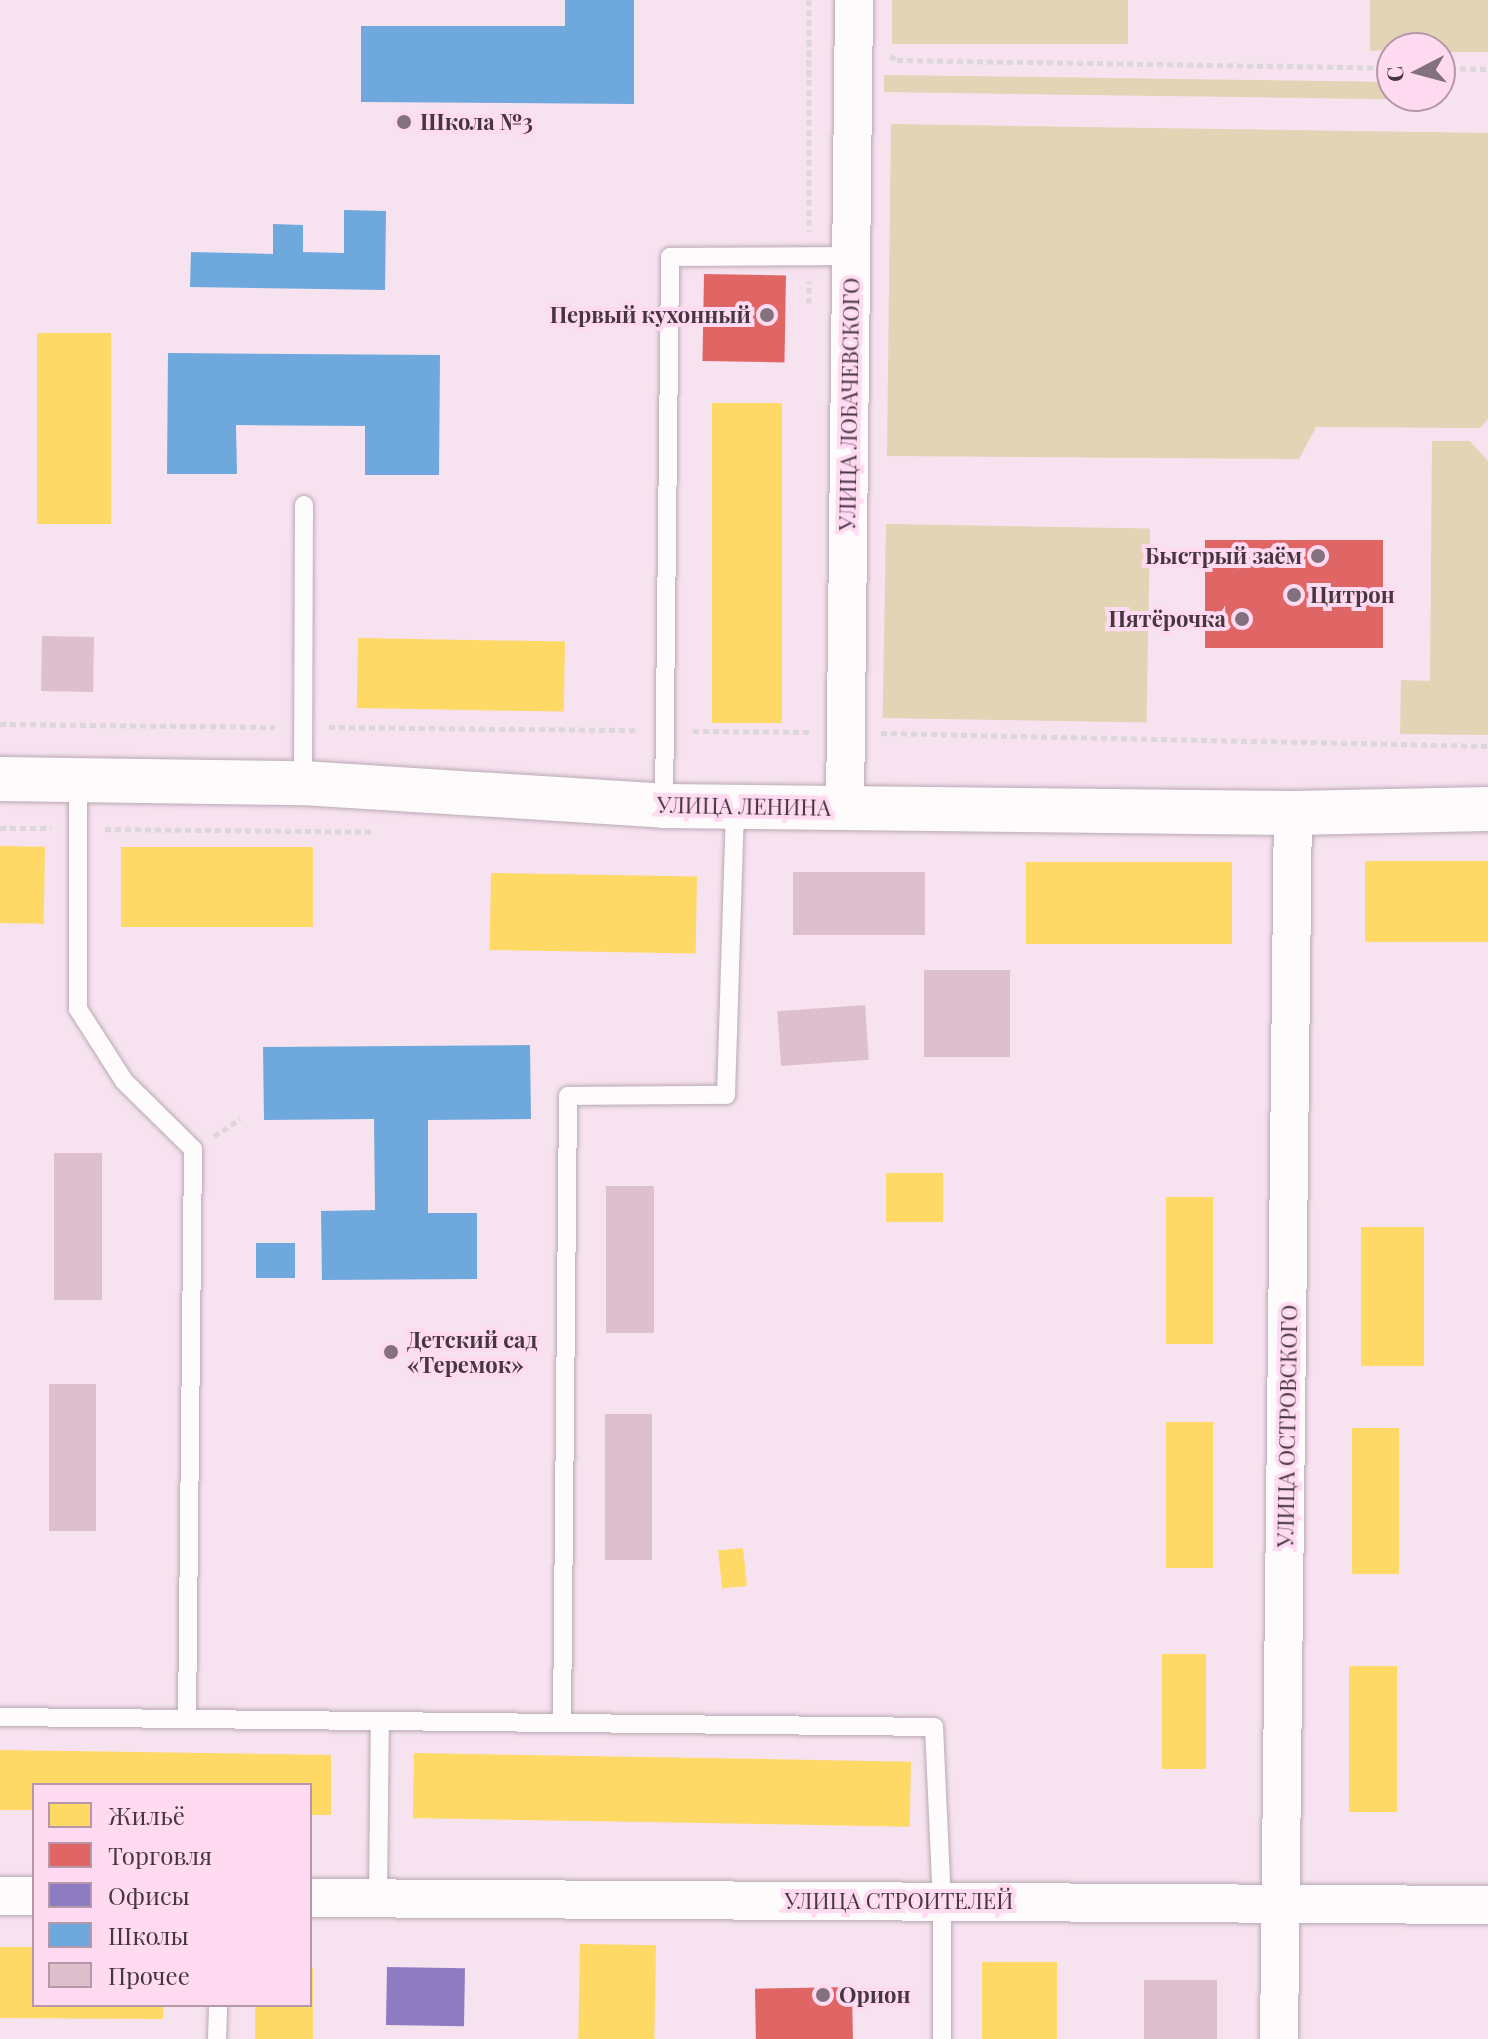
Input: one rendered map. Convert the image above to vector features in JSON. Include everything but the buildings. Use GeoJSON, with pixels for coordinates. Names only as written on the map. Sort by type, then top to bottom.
{"type":"FeatureCollection","features":[{"type":"Feature","properties":{"kind":"street","name":"УЛИЦА ЛОБАЧЕВСКОГО"},"geometry":{"type":"LineString","coordinates":[[845,808],[854,0]]}},
{"type":"Feature","properties":{"kind":"street","name":"УЛИЦА ЛЕНИНА"},"geometry":{"type":"LineString","coordinates":[[0,779],[303,783],[664,806],[1293,813],[1488,809]]}},
{"type":"Feature","properties":{"kind":"street","name":"УЛИЦА ОСТРОВСКОГО"},"geometry":{"type":"LineString","coordinates":[[1279,2039],[1293,813]]}},
{"type":"Feature","properties":{"kind":"street"},"geometry":{"type":"LineString","coordinates":[[0,1896],[32,1896]]}},
{"type":"Feature","properties":{"kind":"street","name":"УЛИЦА СТРОИТЕЛЕЙ"},"geometry":{"type":"LineString","coordinates":[[312,1898],[1488,1905]]}},
{"type":"Feature","properties":{"kind":"lane"},"geometry":{"type":"LineString","coordinates":[[664,806],[670,257],[851,256]]}},
{"type":"Feature","properties":{"kind":"lane"},"geometry":{"type":"LineString","coordinates":[[303,783],[304,505]]}},
{"type":"Feature","properties":{"kind":"lane"},"geometry":{"type":"LineString","coordinates":[[78,780],[78,1009],[124,1081],[193,1149],[187,1719]]}},
{"type":"Feature","properties":{"kind":"lane"},"geometry":{"type":"LineString","coordinates":[[562,1723],[568,1096],[726,1095],[735,807]]}},
{"type":"Feature","properties":{"kind":"lane"},"geometry":{"type":"LineString","coordinates":[[0,1717],[934,1727],[942,1902],[942,2039]]}},
{"type":"Feature","properties":{"kind":"lane"},"geometry":{"type":"LineString","coordinates":[[378,1898],[380,1721]]}},
{"type":"Feature","properties":{"kind":"lane"},"geometry":{"type":"LineString","coordinates":[[217,2039],[218,2007]]}},
{"type":"Feature","properties":{"kind":"path"},"geometry":{"type":"LineString","coordinates":[[897,60],[1376,68]]}},
{"type":"Feature","properties":{"kind":"path"},"geometry":{"type":"LineString","coordinates":[[1456,68],[1488,69]]}},
{"type":"Feature","properties":{"kind":"path"},"geometry":{"type":"LineString","coordinates":[[0,724],[845,732],[1488,746]]}},
{"type":"Feature","properties":{"kind":"shaded area"},"geometry":{"type":"Polygon","coordinates":[[[892,0],[1128,0],[1128,44],[892,44],[892,0]]]}},
{"type":"Feature","properties":{"kind":"shaded area"},"geometry":{"type":"Polygon","coordinates":[[[1370,0],[1488,0],[1488,52],[1456,52],[1456,32],[1376,32],[1376,51],[1370,51],[1370,0]]]}},
{"type":"Feature","properties":{"kind":"shaded area"},"geometry":{"type":"Polygon","coordinates":[[[884,75],[1376,82],[1376,99],[884,92],[884,75]]]}},
{"type":"Feature","properties":{"kind":"shaded area"},"geometry":{"type":"Polygon","coordinates":[[[891,124],[1488,133],[1488,419],[1480,428],[1316,427],[1299,459],[887,456],[891,124]]]}},
{"type":"Feature","properties":{"kind":"shaded area"},"geometry":{"type":"Polygon","coordinates":[[[1432,441],[1470,441],[1488,461],[1488,735],[1400,734],[1401,680],[1430,681],[1432,441]]]}},
{"type":"Feature","properties":{"kind":"shaded area"},"geometry":{"type":"Polygon","coordinates":[[[886,524],[1150,529],[1147,723],[883,718],[886,524]]]}},
{"type":"Feature","properties":{"kind":"place","name":"Школа №3"},"geometry":{"type":"Point","coordinates":[404,122]}},
{"type":"Feature","properties":{"kind":"place","name":"Первый кухонный"},"geometry":{"type":"Point","coordinates":[767,315]}},
{"type":"Feature","properties":{"kind":"place","name":"Быстрый заём"},"geometry":{"type":"Point","coordinates":[1318,556]}},
{"type":"Feature","properties":{"kind":"place","name":"Цитрон"},"geometry":{"type":"Point","coordinates":[1294,595]}},
{"type":"Feature","properties":{"kind":"place","name":"Пятёрочка"},"geometry":{"type":"Point","coordinates":[1242,619]}},
{"type":"Feature","properties":{"kind":"place","name":"Детский сад «Теремок»"},"geometry":{"type":"Point","coordinates":[391,1352]}},
{"type":"Feature","properties":{"kind":"place","name":"Орион"},"geometry":{"type":"Point","coordinates":[823,1995]}}]}
